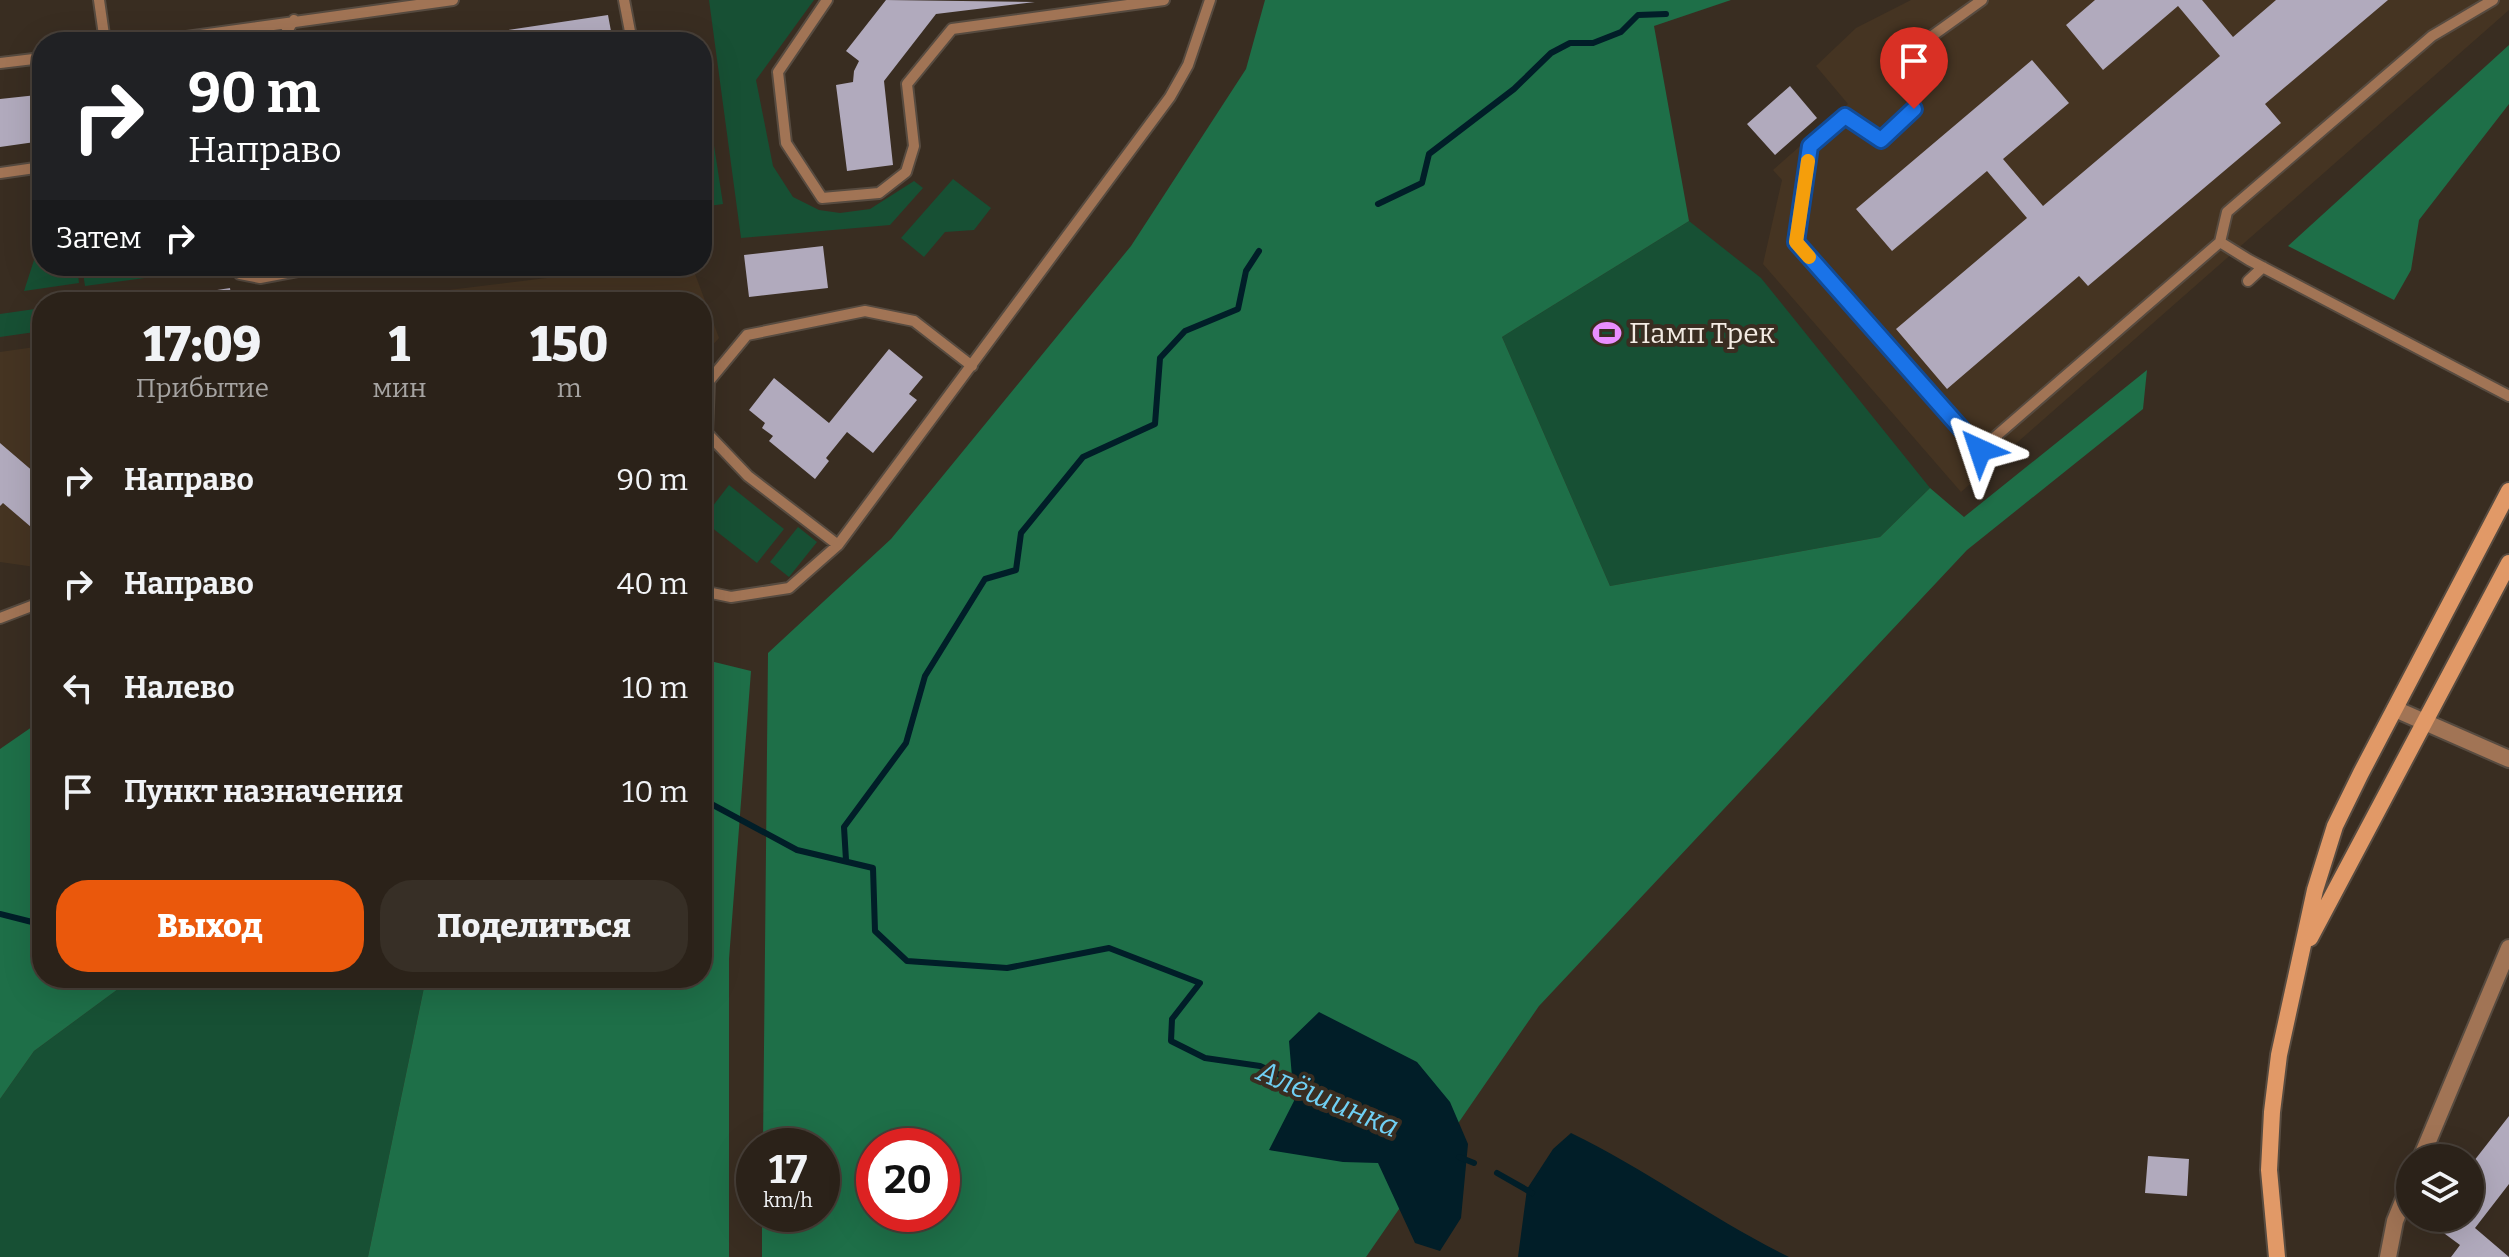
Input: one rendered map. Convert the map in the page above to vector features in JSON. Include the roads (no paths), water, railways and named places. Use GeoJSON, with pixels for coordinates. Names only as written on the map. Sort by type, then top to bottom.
{"type":"FeatureCollection","features":[{"type":"Feature","properties":{"kind":"main road"},"geometry":{"type":"LineString","coordinates":[[2277,1257],[2269,1170],[2272,1112],[2279,1055],[2315,890],[2335,826],[2509,491]]}},
{"type":"Feature","properties":{"kind":"main road"},"geometry":{"type":"LineString","coordinates":[[2304,949],[2509,563]]}},
{"type":"Feature","properties":{"kind":"street"},"geometry":{"type":"LineString","coordinates":[[2395,709],[2509,759]]}},
{"type":"Feature","properties":{"kind":"street"},"geometry":{"type":"LineString","coordinates":[[2427,1144],[2509,948]]}},
{"type":"Feature","properties":{"kind":"street"},"geometry":{"type":"LineString","coordinates":[[2388,1257],[2396,1219]]}},
{"type":"Feature","properties":{"kind":"lane"},"geometry":{"type":"LineString","coordinates":[[99,0],[104,32]]}},
{"type":"Feature","properties":{"kind":"lane"},"geometry":{"type":"LineString","coordinates":[[215,32],[453,0]]}},
{"type":"Feature","properties":{"kind":"lane"},"geometry":{"type":"LineString","coordinates":[[624,0],[630,32]]}},
{"type":"Feature","properties":{"kind":"lane"},"geometry":{"type":"LineString","coordinates":[[827,0],[778,72],[786,143],[822,198],[879,193],[906,172],[914,146],[907,84],[952,29],[1164,0]]}},
{"type":"Feature","properties":{"kind":"lane"},"geometry":{"type":"LineString","coordinates":[[712,593],[731,597],[789,588],[838,545],[1170,97],[1188,65],[1210,0]]}},
{"type":"Feature","properties":{"kind":"lane"},"geometry":{"type":"LineString","coordinates":[[1982,0],[1918,46],[1914,109],[1881,140],[1845,116],[1810,146],[1796,242],[1980,450],[2220,242],[2227,212],[2432,36],[2493,0]]}},
{"type":"Feature","properties":{"kind":"lane"},"geometry":{"type":"LineString","coordinates":[[286,32],[294,20]]}},
{"type":"Feature","properties":{"kind":"lane"},"geometry":{"type":"LineString","coordinates":[[0,63],[32,59]]}},
{"type":"Feature","properties":{"kind":"lane"},"geometry":{"type":"LineString","coordinates":[[0,173],[32,168]]}},
{"type":"Feature","properties":{"kind":"lane"},"geometry":{"type":"LineString","coordinates":[[2220,242],[2509,396]]}},
{"type":"Feature","properties":{"kind":"lane"},"geometry":{"type":"LineString","coordinates":[[2248,281],[2263,267]]}},
{"type":"Feature","properties":{"kind":"lane"},"geometry":{"type":"LineString","coordinates":[[250,276],[271,276]]}},
{"type":"Feature","properties":{"kind":"lane"},"geometry":{"type":"LineString","coordinates":[[712,377],[747,335],[865,311],[914,321],[972,366]]}},
{"type":"Feature","properties":{"kind":"lane"},"geometry":{"type":"LineString","coordinates":[[712,438],[748,476],[838,545]]}},
{"type":"Feature","properties":{"kind":"lane"},"geometry":{"type":"LineString","coordinates":[[0,618],[32,606]]}},
{"type":"Feature","properties":{"kind":"water"},"geometry":{"type":"Polygon","coordinates":[[[1319,1012],[1417,1062],[1450,1102],[1468,1144],[1461,1218],[1440,1251],[1415,1243],[1378,1163],[1343,1162],[1269,1150],[1294,1101],[1289,1041],[1319,1012]]]}},
{"type":"Feature","properties":{"kind":"water"},"geometry":{"type":"Polygon","coordinates":[[[1571,1133],[1789,1257],[1518,1257],[1527,1189],[1553,1149],[1571,1133]]]}},
{"type":"Feature","properties":{"kind":"waterway"},"geometry":{"type":"LineString","coordinates":[[1378,204],[1422,183],[1429,154],[1514,89],[1551,53],[1570,43],[1593,43],[1621,32],[1638,15],[1666,14]]}},
{"type":"Feature","properties":{"kind":"waterway"},"geometry":{"type":"LineString","coordinates":[[846,860],[844,827],[906,743],[925,676],[985,579],[1016,570],[1021,533],[1083,457],[1155,424],[1160,358],[1185,331],[1238,309],[1246,271],[1259,251]]}},
{"type":"Feature","properties":{"kind":"waterway","name":"Алёшинка"},"geometry":{"type":"LineString","coordinates":[[712,804],[797,850],[873,868],[875,931],[907,961],[1007,968],[1109,948],[1200,983],[1172,1019],[1171,1041],[1205,1058],[1260,1066],[1300,1084]]}},
{"type":"Feature","properties":{"kind":"waterway","name":"Алёшинка"},"geometry":{"type":"LineString","coordinates":[[0,914],[32,922]]}},
{"type":"Feature","properties":{"kind":"waterway","name":"Алёшинка"},"geometry":{"type":"LineString","coordinates":[[1459,1157],[1474,1163]]}},
{"type":"Feature","properties":{"kind":"waterway","name":"Алёшинка"},"geometry":{"type":"LineString","coordinates":[[1497,1173],[1532,1193]]}},
{"type":"Feature","properties":{"kind":"place","name":"Памп Трек"},"geometry":{"type":"Point","coordinates":[1607,333]}}]}
